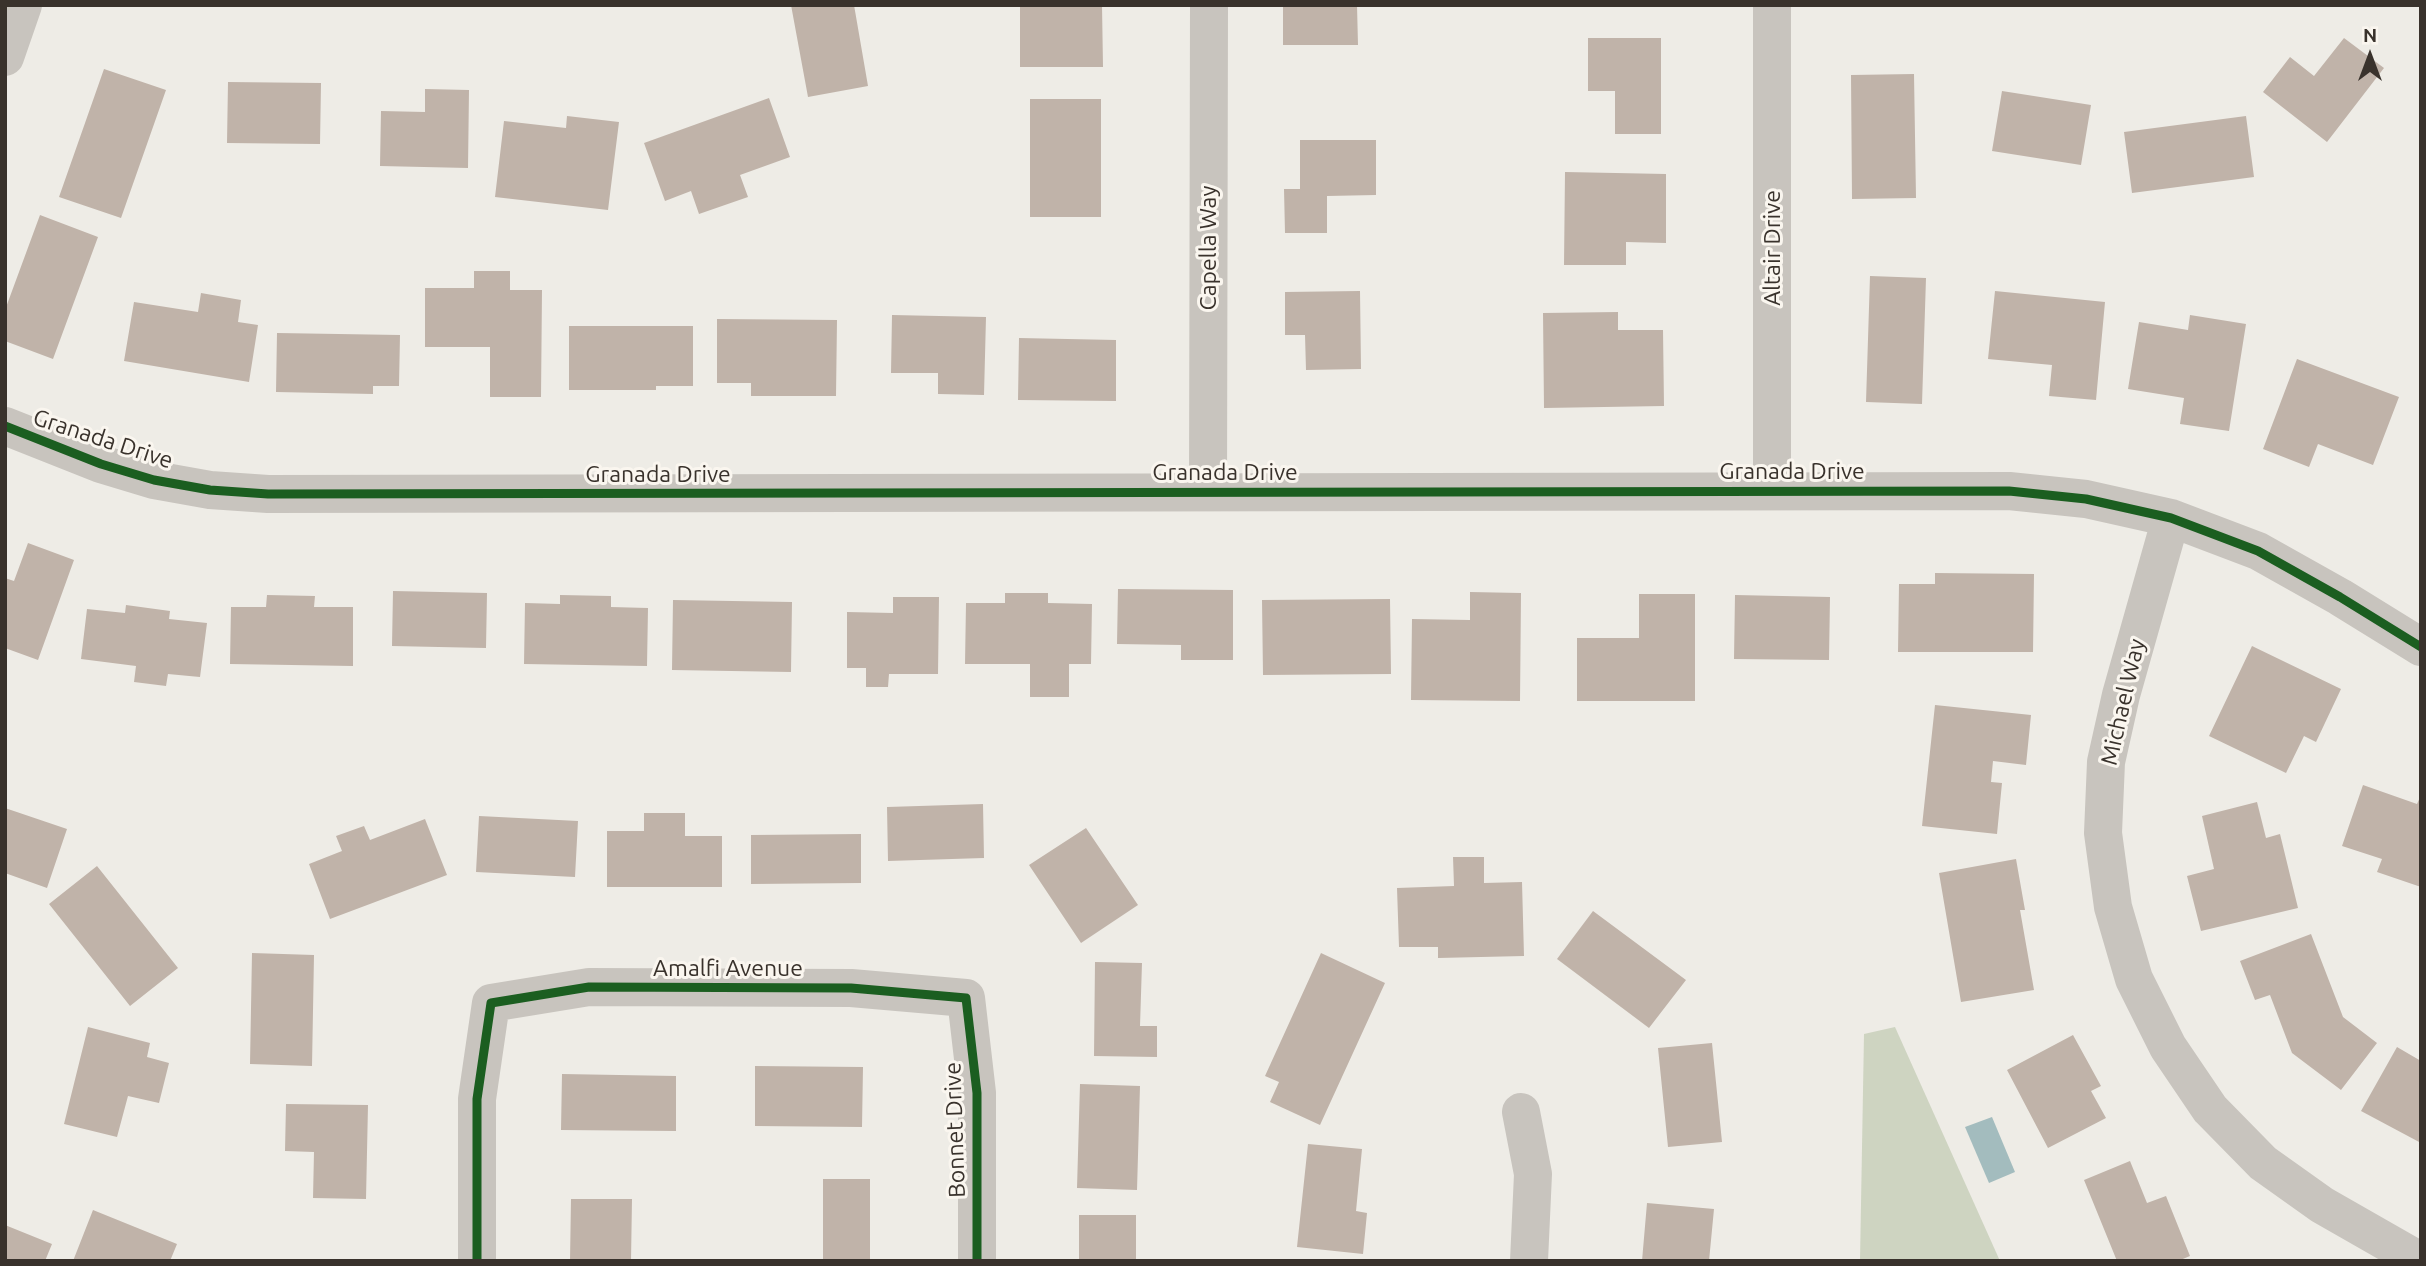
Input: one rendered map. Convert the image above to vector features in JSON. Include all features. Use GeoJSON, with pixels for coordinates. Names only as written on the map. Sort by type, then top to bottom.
{"type":"FeatureCollection","features":[{"type":"Feature","properties":{"kind":"street"},"geometry":{"type":"LineString","coordinates":[[5,57],[23,5]]}},
{"type":"Feature","properties":{"kind":"street","name":"Capella Way"},"geometry":{"type":"LineString","coordinates":[[1208,491],[1209,5]]}},
{"type":"Feature","properties":{"kind":"street","name":"Altair Drive"},"geometry":{"type":"LineString","coordinates":[[1772,5],[1772,490]]}},
{"type":"Feature","properties":{"kind":"street","name":"Granada Drive"},"geometry":{"type":"LineString","coordinates":[[5,426],[101,464],[154,480],[210,490],[268,494],[2009,491],[2086,499],[2171,518],[2258,551],[2340,597],[2421,648]]}},
{"type":"Feature","properties":{"kind":"street","name":"Michael Way"},"geometry":{"type":"LineString","coordinates":[[2171,518],[2121,695],[2106,762],[2105,845],[2113,907],[2134,979],[2168,1047],[2210,1109],[2263,1163],[2322,1205],[2420,1261]]}},
{"type":"Feature","properties":{"kind":"street","name":"Amalfi Avenue"},"geometry":{"type":"LineString","coordinates":[[477,1261],[477,1098],[491,1003],[589,987],[850,988],[966,998]]}},
{"type":"Feature","properties":{"kind":"street","name":"Bonnet Drive"},"geometry":{"type":"LineString","coordinates":[[966,998],[977,1093],[977,1261]]}},
{"type":"Feature","properties":{"kind":"street"},"geometry":{"type":"LineString","coordinates":[[1521,1112],[1534,1174],[1529,1261]]}},
{"type":"Feature","properties":{"kind":"green space"},"geometry":{"type":"Polygon","coordinates":[[[1895,1027],[2000,1261],[1860,1261],[1864,1034],[1895,1027]]]}},
{"type":"Feature","properties":{"kind":"water"},"geometry":{"type":"Polygon","coordinates":[[[1992,1117],[2015,1172],[1989,1183],[1965,1127],[1992,1117]]]}},
{"type":"Feature","properties":{"kind":"building"},"geometry":{"type":"Polygon","coordinates":[[[791,5],[854,5],[868,86],[808,97],[791,5]]]}},
{"type":"Feature","properties":{"kind":"building"},"geometry":{"type":"Polygon","coordinates":[[[1020,5],[1102,5],[1103,67],[1020,67],[1020,5]]]}},
{"type":"Feature","properties":{"kind":"building"},"geometry":{"type":"Polygon","coordinates":[[[1283,5],[1357,5],[1358,45],[1283,45],[1283,5]]]}},
{"type":"Feature","properties":{"kind":"building"},"geometry":{"type":"Polygon","coordinates":[[[1588,38],[1661,38],[1661,134],[1615,134],[1615,91],[1588,91],[1588,38]]]}},
{"type":"Feature","properties":{"kind":"building"},"geometry":{"type":"Polygon","coordinates":[[[2344,38],[2384,68],[2327,142],[2263,92],[2290,57],[2314,76],[2344,38]]]}},
{"type":"Feature","properties":{"kind":"building"},"geometry":{"type":"Polygon","coordinates":[[[104,69],[166,90],[121,218],[59,197],[104,69]]]}},
{"type":"Feature","properties":{"kind":"building"},"geometry":{"type":"Polygon","coordinates":[[[1914,74],[1916,198],[1852,199],[1851,75],[1914,74]]]}},
{"type":"Feature","properties":{"kind":"building"},"geometry":{"type":"Polygon","coordinates":[[[228,82],[321,83],[320,144],[227,143],[228,82]]]}},
{"type":"Feature","properties":{"kind":"building"},"geometry":{"type":"Polygon","coordinates":[[[425,89],[469,90],[468,168],[380,166],[381,111],[425,112],[425,89]]]}},
{"type":"Feature","properties":{"kind":"building"},"geometry":{"type":"Polygon","coordinates":[[[2002,91],[2091,105],[2081,165],[1992,151],[2002,91]]]}},
{"type":"Feature","properties":{"kind":"building"},"geometry":{"type":"Polygon","coordinates":[[[769,98],[790,157],[740,175],[748,197],[699,214],[691,191],[665,201],[644,143],[769,98]]]}},
{"type":"Feature","properties":{"kind":"building"},"geometry":{"type":"Polygon","coordinates":[[[1030,99],[1101,99],[1101,217],[1030,217],[1030,99]]]}},
{"type":"Feature","properties":{"kind":"building"},"geometry":{"type":"Polygon","coordinates":[[[567,116],[619,122],[608,210],[495,197],[504,121],[566,128],[567,116]]]}},
{"type":"Feature","properties":{"kind":"building"},"geometry":{"type":"Polygon","coordinates":[[[2246,116],[2254,177],[2132,193],[2124,132],[2246,116]]]}},
{"type":"Feature","properties":{"kind":"building"},"geometry":{"type":"Polygon","coordinates":[[[1300,140],[1376,140],[1376,195],[1327,196],[1327,233],[1285,233],[1284,189],[1300,189],[1300,140]]]}},
{"type":"Feature","properties":{"kind":"building"},"geometry":{"type":"Polygon","coordinates":[[[1565,172],[1666,174],[1666,243],[1626,242],[1626,265],[1564,265],[1565,172]]]}},
{"type":"Feature","properties":{"kind":"building"},"geometry":{"type":"Polygon","coordinates":[[[40,215],[98,237],[53,359],[5,341],[5,310],[40,215]]]}},
{"type":"Feature","properties":{"kind":"building"},"geometry":{"type":"Polygon","coordinates":[[[474,271],[510,271],[510,290],[542,290],[541,397],[490,397],[490,347],[425,347],[425,288],[474,288],[474,271]]]}},
{"type":"Feature","properties":{"kind":"building"},"geometry":{"type":"Polygon","coordinates":[[[1870,276],[1926,278],[1922,404],[1866,402],[1870,276]]]}},
{"type":"Feature","properties":{"kind":"building"},"geometry":{"type":"Polygon","coordinates":[[[1360,291],[1361,369],[1306,370],[1305,335],[1285,335],[1285,292],[1360,291]]]}},
{"type":"Feature","properties":{"kind":"building"},"geometry":{"type":"Polygon","coordinates":[[[1995,291],[2105,302],[2096,400],[2049,396],[2052,365],[1988,359],[1995,291]]]}},
{"type":"Feature","properties":{"kind":"building"},"geometry":{"type":"Polygon","coordinates":[[[201,293],[241,300],[238,322],[258,325],[249,382],[124,361],[134,302],[198,312],[201,293]]]}},
{"type":"Feature","properties":{"kind":"building"},"geometry":{"type":"Polygon","coordinates":[[[1618,312],[1618,330],[1663,330],[1664,406],[1544,408],[1543,313],[1618,312]]]}},
{"type":"Feature","properties":{"kind":"building"},"geometry":{"type":"Polygon","coordinates":[[[892,315],[986,317],[984,395],[938,394],[938,373],[891,373],[892,315]]]}},
{"type":"Feature","properties":{"kind":"building"},"geometry":{"type":"Polygon","coordinates":[[[2190,315],[2246,324],[2229,431],[2180,424],[2184,398],[2128,389],[2139,322],[2188,330],[2190,315]]]}},
{"type":"Feature","properties":{"kind":"building"},"geometry":{"type":"Polygon","coordinates":[[[717,319],[837,320],[836,396],[751,396],[751,383],[717,383],[717,319]]]}},
{"type":"Feature","properties":{"kind":"building"},"geometry":{"type":"Polygon","coordinates":[[[569,326],[693,326],[693,386],[656,386],[656,390],[569,390],[569,326]]]}},
{"type":"Feature","properties":{"kind":"building"},"geometry":{"type":"Polygon","coordinates":[[[277,333],[400,335],[399,386],[373,386],[373,394],[276,392],[277,333]]]}},
{"type":"Feature","properties":{"kind":"building"},"geometry":{"type":"Polygon","coordinates":[[[1019,338],[1116,340],[1116,401],[1018,400],[1019,338]]]}},
{"type":"Feature","properties":{"kind":"building"},"geometry":{"type":"Polygon","coordinates":[[[2297,359],[2399,397],[2373,465],[2318,444],[2309,467],[2263,449],[2297,359]]]}},
{"type":"Feature","properties":{"kind":"building"},"geometry":{"type":"Polygon","coordinates":[[[28,543],[74,560],[38,660],[5,648],[5,578],[14,581],[28,543]]]}},
{"type":"Feature","properties":{"kind":"building"},"geometry":{"type":"Polygon","coordinates":[[[1935,573],[2034,574],[2033,652],[1898,652],[1899,584],[1935,584],[1935,573]]]}},
{"type":"Feature","properties":{"kind":"building"},"geometry":{"type":"Polygon","coordinates":[[[1118,589],[1233,590],[1233,660],[1181,660],[1181,645],[1117,644],[1118,589]]]}},
{"type":"Feature","properties":{"kind":"building"},"geometry":{"type":"Polygon","coordinates":[[[393,591],[487,593],[486,648],[392,646],[393,591]]]}},
{"type":"Feature","properties":{"kind":"building"},"geometry":{"type":"Polygon","coordinates":[[[1470,592],[1521,593],[1520,701],[1411,700],[1412,619],[1470,620],[1470,592]]]}},
{"type":"Feature","properties":{"kind":"building"},"geometry":{"type":"Polygon","coordinates":[[[1005,593],[1048,593],[1048,603],[1092,604],[1091,664],[1069,664],[1069,697],[1030,697],[1030,664],[965,664],[966,603],[1005,603],[1005,593]]]}},
{"type":"Feature","properties":{"kind":"building"},"geometry":{"type":"Polygon","coordinates":[[[1639,594],[1695,594],[1695,701],[1577,701],[1577,638],[1639,638],[1639,594]]]}},
{"type":"Feature","properties":{"kind":"building"},"geometry":{"type":"Polygon","coordinates":[[[267,595],[315,596],[314,607],[353,607],[353,666],[230,664],[231,607],[266,607],[267,595]]]}},
{"type":"Feature","properties":{"kind":"building"},"geometry":{"type":"Polygon","coordinates":[[[560,595],[611,596],[611,607],[648,608],[647,666],[524,664],[525,603],[560,604],[560,595]]]}},
{"type":"Feature","properties":{"kind":"building"},"geometry":{"type":"Polygon","coordinates":[[[1735,595],[1830,597],[1829,660],[1734,659],[1735,595]]]}},
{"type":"Feature","properties":{"kind":"building"},"geometry":{"type":"Polygon","coordinates":[[[893,597],[939,597],[938,674],[889,674],[888,687],[866,687],[866,668],[847,668],[847,612],[893,613],[893,597]]]}},
{"type":"Feature","properties":{"kind":"building"},"geometry":{"type":"Polygon","coordinates":[[[1390,599],[1391,674],[1263,675],[1262,600],[1390,599]]]}},
{"type":"Feature","properties":{"kind":"building"},"geometry":{"type":"Polygon","coordinates":[[[673,600],[792,602],[791,672],[672,670],[673,600]]]}},
{"type":"Feature","properties":{"kind":"building"},"geometry":{"type":"Polygon","coordinates":[[[126,605],[170,611],[169,619],[207,623],[200,677],[168,674],[166,686],[134,682],[136,666],[81,659],[87,609],[125,613],[126,605]]]}},
{"type":"Feature","properties":{"kind":"building"},"geometry":{"type":"Polygon","coordinates":[[[2252,646],[2341,689],[2316,742],[2304,736],[2286,773],[2209,736],[2252,646]]]}},
{"type":"Feature","properties":{"kind":"building"},"geometry":{"type":"Polygon","coordinates":[[[1935,705],[2031,715],[2026,765],[1993,761],[1991,782],[2002,783],[1997,834],[1922,826],[1935,705]]]}},
{"type":"Feature","properties":{"kind":"building"},"geometry":{"type":"Polygon","coordinates":[[[2363,785],[2417,804],[2421,795],[2421,887],[2377,872],[2382,859],[2342,846],[2363,785]]]}},
{"type":"Feature","properties":{"kind":"building"},"geometry":{"type":"Polygon","coordinates":[[[2257,802],[2266,838],[2280,834],[2298,908],[2201,931],[2187,876],[2214,869],[2202,816],[2257,802]]]}},
{"type":"Feature","properties":{"kind":"building"},"geometry":{"type":"Polygon","coordinates":[[[983,804],[984,858],[888,861],[887,807],[983,804]]]}},
{"type":"Feature","properties":{"kind":"building"},"geometry":{"type":"Polygon","coordinates":[[[5,808],[67,829],[47,888],[5,873],[5,808]]]}},
{"type":"Feature","properties":{"kind":"building"},"geometry":{"type":"Polygon","coordinates":[[[644,813],[685,813],[685,836],[722,836],[722,887],[607,887],[607,831],[644,831],[644,813]]]}},
{"type":"Feature","properties":{"kind":"building"},"geometry":{"type":"Polygon","coordinates":[[[479,816],[578,821],[575,877],[476,872],[479,816]]]}},
{"type":"Feature","properties":{"kind":"building"},"geometry":{"type":"Polygon","coordinates":[[[425,819],[447,875],[330,919],[309,864],[342,851],[336,836],[364,826],[370,840],[425,819]]]}},
{"type":"Feature","properties":{"kind":"building"},"geometry":{"type":"Polygon","coordinates":[[[1086,828],[1138,905],[1081,943],[1029,865],[1086,828]]]}},
{"type":"Feature","properties":{"kind":"building"},"geometry":{"type":"Polygon","coordinates":[[[861,834],[861,883],[751,884],[751,835],[861,834]]]}},
{"type":"Feature","properties":{"kind":"building"},"geometry":{"type":"Polygon","coordinates":[[[1453,857],[1484,857],[1484,883],[1522,882],[1524,956],[1438,958],[1438,947],[1399,947],[1397,888],[1454,886],[1453,857]]]}},
{"type":"Feature","properties":{"kind":"building"},"geometry":{"type":"Polygon","coordinates":[[[2016,859],[2025,910],[2020,910],[2034,990],[1961,1002],[1939,873],[2016,859]]]}},
{"type":"Feature","properties":{"kind":"building"},"geometry":{"type":"Polygon","coordinates":[[[97,866],[178,968],[130,1006],[49,904],[97,866]]]}},
{"type":"Feature","properties":{"kind":"building"},"geometry":{"type":"Polygon","coordinates":[[[1593,911],[1686,980],[1649,1028],[1557,959],[1593,911]]]}},
{"type":"Feature","properties":{"kind":"building"},"geometry":{"type":"Polygon","coordinates":[[[2311,934],[2343,1017],[2377,1043],[2341,1090],[2292,1053],[2270,995],[2255,1000],[2240,961],[2311,934]]]}},
{"type":"Feature","properties":{"kind":"building"},"geometry":{"type":"Polygon","coordinates":[[[252,953],[314,955],[312,1066],[250,1064],[252,953]]]}},
{"type":"Feature","properties":{"kind":"building"},"geometry":{"type":"Polygon","coordinates":[[[1321,953],[1385,983],[1320,1125],[1270,1102],[1279,1082],[1265,1076],[1321,953]]]}},
{"type":"Feature","properties":{"kind":"building"},"geometry":{"type":"Polygon","coordinates":[[[1095,962],[1142,963],[1140,1026],[1157,1026],[1157,1057],[1094,1056],[1095,962]]]}},
{"type":"Feature","properties":{"kind":"building"},"geometry":{"type":"Polygon","coordinates":[[[88,1027],[150,1043],[147,1057],[169,1063],[159,1103],[128,1096],[117,1137],[64,1124],[88,1027]]]}},
{"type":"Feature","properties":{"kind":"building"},"geometry":{"type":"Polygon","coordinates":[[[2073,1035],[2101,1086],[2091,1091],[2106,1118],[2048,1148],[2007,1070],[2073,1035]]]}},
{"type":"Feature","properties":{"kind":"building"},"geometry":{"type":"Polygon","coordinates":[[[1712,1043],[1722,1142],[1668,1147],[1658,1048],[1712,1043]]]}},
{"type":"Feature","properties":{"kind":"building"},"geometry":{"type":"Polygon","coordinates":[[[2397,1047],[2421,1061],[2421,1143],[2361,1111],[2397,1047]]]}},
{"type":"Feature","properties":{"kind":"building"},"geometry":{"type":"Polygon","coordinates":[[[755,1066],[863,1067],[862,1127],[755,1126],[755,1066]]]}},
{"type":"Feature","properties":{"kind":"building"},"geometry":{"type":"Polygon","coordinates":[[[562,1074],[676,1076],[676,1131],[561,1130],[562,1074]]]}},
{"type":"Feature","properties":{"kind":"building"},"geometry":{"type":"Polygon","coordinates":[[[1080,1084],[1140,1086],[1137,1190],[1077,1188],[1080,1084]]]}},
{"type":"Feature","properties":{"kind":"building"},"geometry":{"type":"Polygon","coordinates":[[[286,1104],[368,1105],[366,1199],[313,1198],[314,1152],[285,1151],[286,1104]]]}},
{"type":"Feature","properties":{"kind":"building"},"geometry":{"type":"Polygon","coordinates":[[[1308,1144],[1362,1149],[1356,1211],[1367,1213],[1363,1254],[1297,1247],[1308,1144]]]}},
{"type":"Feature","properties":{"kind":"building"},"geometry":{"type":"Polygon","coordinates":[[[2130,1161],[2147,1203],[2166,1196],[2190,1256],[2178,1261],[2117,1261],[2084,1180],[2130,1161]]]}},
{"type":"Feature","properties":{"kind":"building"},"geometry":{"type":"Polygon","coordinates":[[[823,1179],[870,1179],[870,1261],[823,1261],[823,1179]]]}},
{"type":"Feature","properties":{"kind":"building"},"geometry":{"type":"Polygon","coordinates":[[[571,1199],[632,1199],[631,1261],[570,1261],[571,1199]]]}},
{"type":"Feature","properties":{"kind":"building"},"geometry":{"type":"Polygon","coordinates":[[[1647,1203],[1714,1209],[1709,1261],[1642,1261],[1647,1203]]]}},
{"type":"Feature","properties":{"kind":"building"},"geometry":{"type":"Polygon","coordinates":[[[93,1210],[177,1244],[170,1261],[73,1261],[93,1210]]]}},
{"type":"Feature","properties":{"kind":"building"},"geometry":{"type":"Polygon","coordinates":[[[1079,1215],[1136,1215],[1136,1261],[1079,1261],[1079,1215]]]}},
{"type":"Feature","properties":{"kind":"building"},"geometry":{"type":"Polygon","coordinates":[[[5,1225],[52,1244],[45,1261],[5,1261],[5,1225]]]}},
{"type":"Feature","properties":{"kind":"cycle path"},"geometry":{"type":"LineString","coordinates":[[5,426],[101,464],[154,480],[210,490],[268,494],[2009,491],[2086,499],[2171,518],[2258,551],[2421,647]]}},
{"type":"Feature","properties":{"kind":"cycle path"},"geometry":{"type":"LineString","coordinates":[[477,1261],[477,1099],[491,1003],[589,987],[851,988],[966,998],[977,1093],[977,1261]]}}]}
